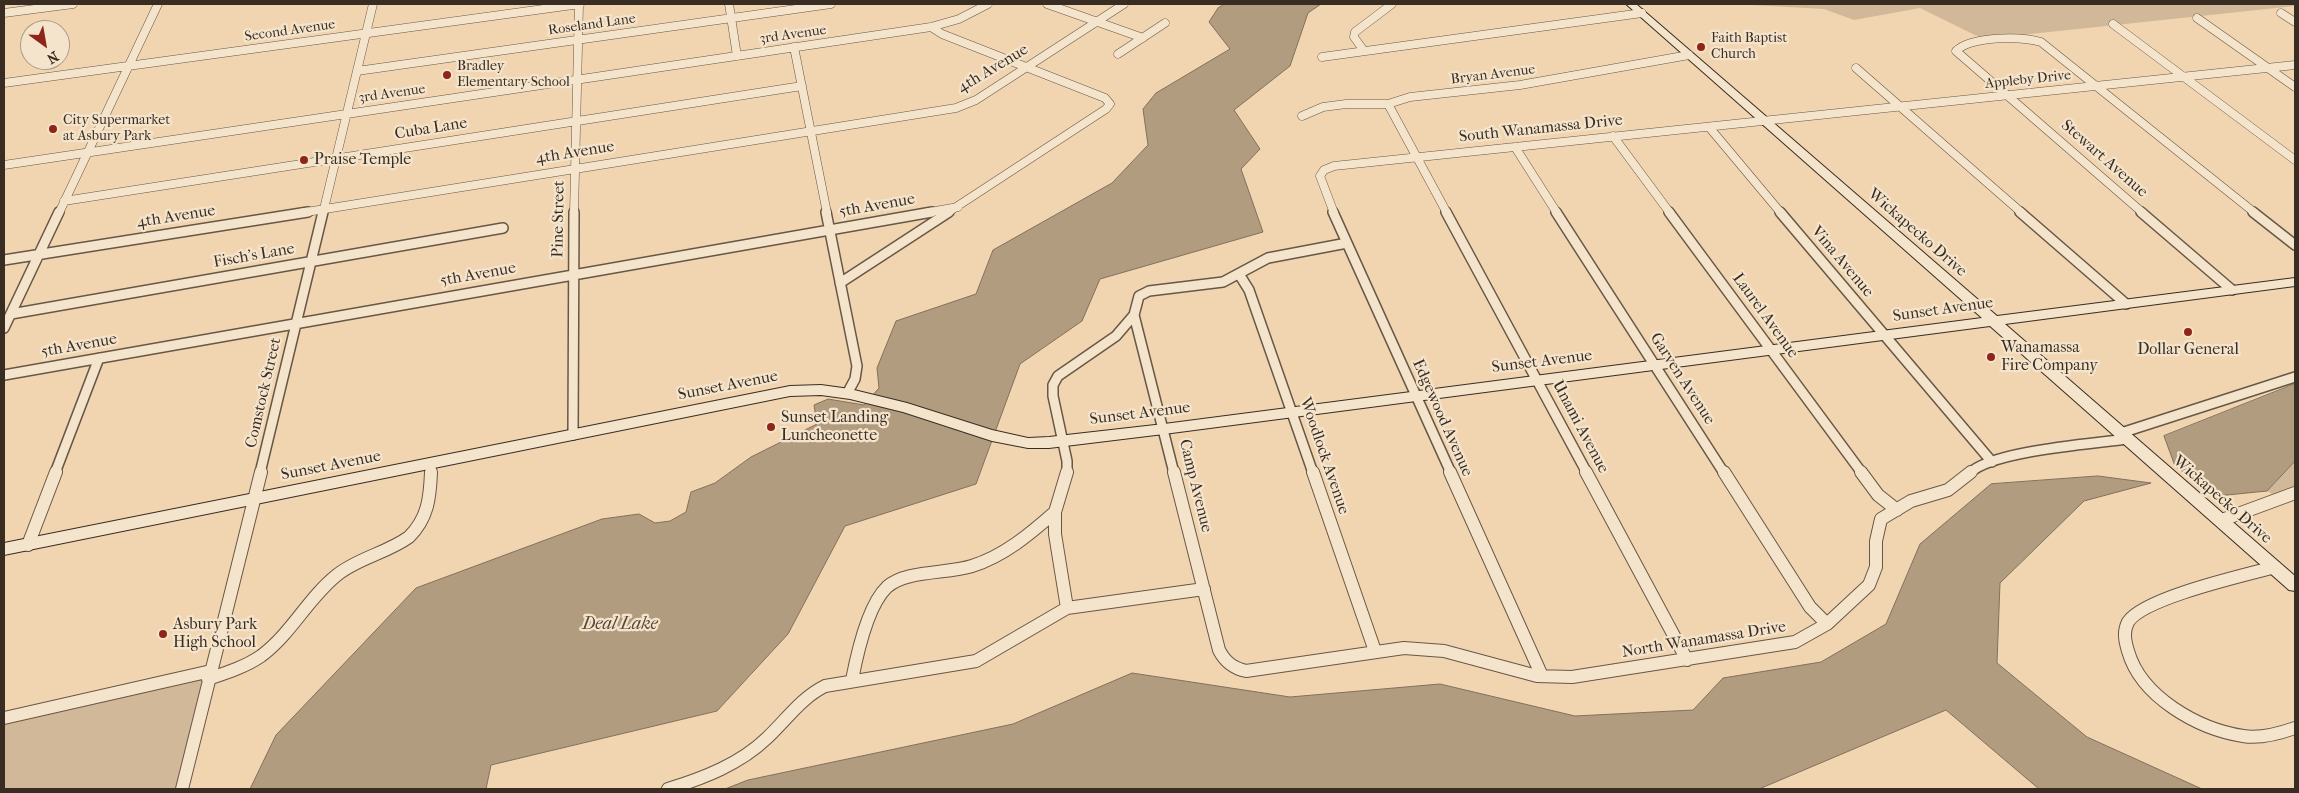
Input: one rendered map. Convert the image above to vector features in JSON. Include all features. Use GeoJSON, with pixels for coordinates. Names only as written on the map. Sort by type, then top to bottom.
{"type":"FeatureCollection","features":[{"type":"Feature","properties":{"kind":"street"},"geometry":{"type":"LineString","coordinates":[[4,13],[73,4]]}},
{"type":"Feature","properties":{"kind":"street"},"geometry":{"type":"LineString","coordinates":[[4,328],[158,4]]}},
{"type":"Feature","properties":{"kind":"street","name":"Comstock Street"},"geometry":{"type":"LineString","coordinates":[[182,789],[348,114],[373,4]]}},
{"type":"Feature","properties":{"kind":"street","name":"Second Avenue"},"geometry":{"type":"LineString","coordinates":[[4,83],[580,4]]}},
{"type":"Feature","properties":{"kind":"street","name":"Pine Street"},"geometry":{"type":"LineString","coordinates":[[573,435],[573,274],[580,4]]}},
{"type":"Feature","properties":{"kind":"street"},"geometry":{"type":"LineString","coordinates":[[730,4],[737,56]]}},
{"type":"Feature","properties":{"kind":"street","name":"Roseland Lane"},"geometry":{"type":"LineString","coordinates":[[357,71],[831,4]]}},
{"type":"Feature","properties":{"kind":"street","name":"3rd Avenue"},"geometry":{"type":"LineString","coordinates":[[4,165],[931,27],[959,19],[988,4]]}},
{"type":"Feature","properties":{"kind":"street"},"geometry":{"type":"LineString","coordinates":[[1046,4],[1143,38]]}},
{"type":"Feature","properties":{"kind":"street","name":"4th Avenue"},"geometry":{"type":"LineString","coordinates":[[4,260],[964,106],[1124,4]]}},
{"type":"Feature","properties":{"kind":"street"},"geometry":{"type":"LineString","coordinates":[[1364,51],[1354,37],[1355,32],[1392,4]]}},
{"type":"Feature","properties":{"kind":"street","name":"Wickapecko Drive"},"geometry":{"type":"LineString","coordinates":[[1631,4],[2295,585]]}},
{"type":"Feature","properties":{"kind":"street"},"geometry":{"type":"LineString","coordinates":[[1322,57],[1642,13]]}},
{"type":"Feature","properties":{"kind":"street"},"geometry":{"type":"LineString","coordinates":[[2281,13],[2295,22]]}},
{"type":"Feature","properties":{"kind":"street"},"geometry":{"type":"LineString","coordinates":[[2197,18],[2295,86]]}},
{"type":"Feature","properties":{"kind":"street"},"geometry":{"type":"LineString","coordinates":[[1118,54],[1165,23]]}},
{"type":"Feature","properties":{"kind":"street"},"geometry":{"type":"LineString","coordinates":[[2113,24],[2295,160]]}},
{"type":"Feature","properties":{"kind":"street"},"geometry":{"type":"LineString","coordinates":[[840,283],[1106,109],[1110,104],[1105,98],[942,34],[931,27]]}},
{"type":"Feature","properties":{"kind":"street","name":"Stewart Avenue"},"geometry":{"type":"LineString","coordinates":[[2096,86],[2042,42],[2028,38],[1968,44],[1956,50],[2232,290]]}},
{"type":"Feature","properties":{"kind":"street"},"geometry":{"type":"LineString","coordinates":[[794,48],[857,366],[855,379],[848,392]]}},
{"type":"Feature","properties":{"kind":"street","name":"Bryan Avenue"},"geometry":{"type":"LineString","coordinates":[[1302,116],[1316,109],[1339,105],[1388,104],[1410,97],[1520,86],[1688,55]]}},
{"type":"Feature","properties":{"kind":"street","name":"Appleby Drive"},"geometry":{"type":"LineString","coordinates":[[1764,121],[2295,65]]}},
{"type":"Feature","properties":{"kind":"street"},"geometry":{"type":"LineString","coordinates":[[1856,68],[2126,304]]}},
{"type":"Feature","properties":{"kind":"street","name":"Cuba Lane"},"geometry":{"type":"LineString","coordinates":[[64,201],[802,86]]}},
{"type":"Feature","properties":{"kind":"street"},"geometry":{"type":"LineString","coordinates":[[2096,86],[2295,245]]}},
{"type":"Feature","properties":{"kind":"street","name":"Unami Avenue"},"geometry":{"type":"LineString","coordinates":[[1388,104],[1687,660]]}},
{"type":"Feature","properties":{"kind":"street","name":"South Wanamassa Drive"},"geometry":{"type":"LineString","coordinates":[[1323,171],[1334,166],[1764,121]]}},
{"type":"Feature","properties":{"kind":"street","name":"Vina Avenue"},"geometry":{"type":"LineString","coordinates":[[1709,127],[1992,462]]}},
{"type":"Feature","properties":{"kind":"street","name":"Laurel Avenue"},"geometry":{"type":"LineString","coordinates":[[1613,136],[1878,495],[1897,510]]}},
{"type":"Feature","properties":{"kind":"street","name":"Garven Avenue"},"geometry":{"type":"LineString","coordinates":[[1515,147],[1810,608],[1827,624]]}},
{"type":"Feature","properties":{"kind":"street","name":"Edgewood Avenue"},"geometry":{"type":"LineString","coordinates":[[1323,171],[1320,180],[1347,243],[1542,676]]}},
{"type":"Feature","properties":{"kind":"street","name":"5th Avenue"},"geometry":{"type":"LineString","coordinates":[[4,375],[958,207]]}},
{"type":"Feature","properties":{"kind":"street","name":"Fisch's Lane"},"geometry":{"type":"LineString","coordinates":[[11,314],[503,228]]}},
{"type":"Feature","properties":{"kind":"street"},"geometry":{"type":"LineString","coordinates":[[1067,608],[1055,534],[1055,512],[1067,474],[1067,461],[1053,385],[1062,372],[1116,336],[1134,314],[1139,296],[1149,291],[1222,282],[1268,258],[1347,243]]}},
{"type":"Feature","properties":{"kind":"street","name":"Woodlock Avenue"},"geometry":{"type":"LineString","coordinates":[[1240,274],[1249,290],[1375,651]]}},
{"type":"Feature","properties":{"kind":"street","name":"Sunset Avenue"},"geometry":{"type":"LineString","coordinates":[[4,549],[790,392],[816,389],[848,392],[1003,438],[1029,443],[1062,441],[2295,282]]}},
{"type":"Feature","properties":{"kind":"street","name":"Camp Avenue"},"geometry":{"type":"LineString","coordinates":[[1134,314],[1219,650],[1228,664]]}},
{"type":"Feature","properties":{"kind":"street"},"geometry":{"type":"LineString","coordinates":[[28,544],[100,358]]}},
{"type":"Feature","properties":{"kind":"street","name":"North Wanamassa Drive"},"geometry":{"type":"LineString","coordinates":[[1228,664],[1237,669],[1251,672],[1375,651],[1404,648],[1436,650],[1542,676],[1572,677],[1795,642],[1827,624],[1869,585],[1876,567],[1876,541],[1882,518],[1911,501],[1948,490],[1962,481],[1976,467],[2007,456],[2124,436],[2295,377]]}},
{"type":"Feature","properties":{"kind":"street"},"geometry":{"type":"LineString","coordinates":[[4,718],[210,675],[257,659],[273,646],[338,574],[367,557],[402,542],[414,532],[423,520],[426,512],[431,463]]}},
{"type":"Feature","properties":{"kind":"street"},"geometry":{"type":"LineString","coordinates":[[2222,520],[2295,493]]}},
{"type":"Feature","properties":{"kind":"street"},"geometry":{"type":"LineString","coordinates":[[852,680],[857,655],[880,595],[890,585],[909,578],[958,570],[986,561],[1027,537],[1055,512]]}},
{"type":"Feature","properties":{"kind":"street"},"geometry":{"type":"LineString","coordinates":[[2275,567],[2148,606],[2130,618],[2126,625],[2125,642],[2132,662],[2153,690],[2169,704],[2194,719],[2216,728],[2254,737],[2271,736],[2295,728]]}},
{"type":"Feature","properties":{"kind":"street"},"geometry":{"type":"LineString","coordinates":[[668,789],[710,775],[751,750],[768,737],[816,689],[852,680],[976,662],[1067,608],[1204,589]]}},
{"type":"Feature","properties":{"kind":"shaded area"},"geometry":{"type":"Polygon","coordinates":[[[1733,4],[2295,4],[2295,6],[1983,39],[1920,8],[1854,20],[1824,9],[1733,4]]]}},
{"type":"Feature","properties":{"kind":"shaded area"},"geometry":{"type":"Polygon","coordinates":[[[2295,461],[2295,489],[2277,497],[2267,491],[2295,461]]]}},
{"type":"Feature","properties":{"kind":"shaded area"},"geometry":{"type":"Polygon","coordinates":[[[204,678],[176,789],[4,789],[4,724],[204,678]]]}},
{"type":"Feature","properties":{"kind":"water","name":"Deal Lake"},"geometry":{"type":"Polygon","coordinates":[[[1225,4],[1321,4],[1308,13],[1290,66],[1234,110],[1260,149],[1241,169],[1263,232],[1100,279],[1082,321],[1020,364],[976,484],[845,526],[788,634],[717,711],[491,765],[486,789],[250,789],[276,735],[416,588],[602,519],[639,514],[655,523],[670,521],[686,512],[691,492],[715,483],[751,457],[817,424],[814,405],[828,399],[864,405],[879,388],[877,368],[896,321],[976,294],[993,250],[1112,183],[1148,145],[1143,109],[1156,93],[1230,49],[1209,22],[1218,8],[1225,4]]]}},
{"type":"Feature","properties":{"kind":"water"},"geometry":{"type":"Polygon","coordinates":[[[2295,384],[2295,461],[2267,491],[2217,496],[2175,466],[2164,436],[2295,384]]]}},
{"type":"Feature","properties":{"kind":"water"},"geometry":{"type":"Polygon","coordinates":[[[2098,476],[2151,483],[2084,501],[2000,583],[1997,663],[2087,737],[2202,789],[2039,789],[1946,710],[1759,789],[725,789],[748,780],[1013,724],[1132,673],[1290,697],[1440,684],[1575,716],[1693,710],[1723,678],[1821,662],[1886,624],[1920,544],[1991,484],[2098,476]]]}},
{"type":"Feature","properties":{"kind":"place","name":"Faith Baptist Church"},"geometry":{"type":"Point","coordinates":[1701,47]}},
{"type":"Feature","properties":{"kind":"place","name":"Bradley Elementary School"},"geometry":{"type":"Point","coordinates":[447,75]}},
{"type":"Feature","properties":{"kind":"place","name":"City Supermarket at Asbury Park"},"geometry":{"type":"Point","coordinates":[53,129]}},
{"type":"Feature","properties":{"kind":"place","name":"Praise Temple"},"geometry":{"type":"Point","coordinates":[304,160]}},
{"type":"Feature","properties":{"kind":"place","name":"Dollar General"},"geometry":{"type":"Point","coordinates":[2188,332]}},
{"type":"Feature","properties":{"kind":"place","name":"Wanamassa Fire Company"},"geometry":{"type":"Point","coordinates":[1991,357]}},
{"type":"Feature","properties":{"kind":"place","name":"Sunset Landing Luncheonette"},"geometry":{"type":"Point","coordinates":[771,427]}},
{"type":"Feature","properties":{"kind":"place","name":"Asbury Park High School"},"geometry":{"type":"Point","coordinates":[163,634]}}]}
